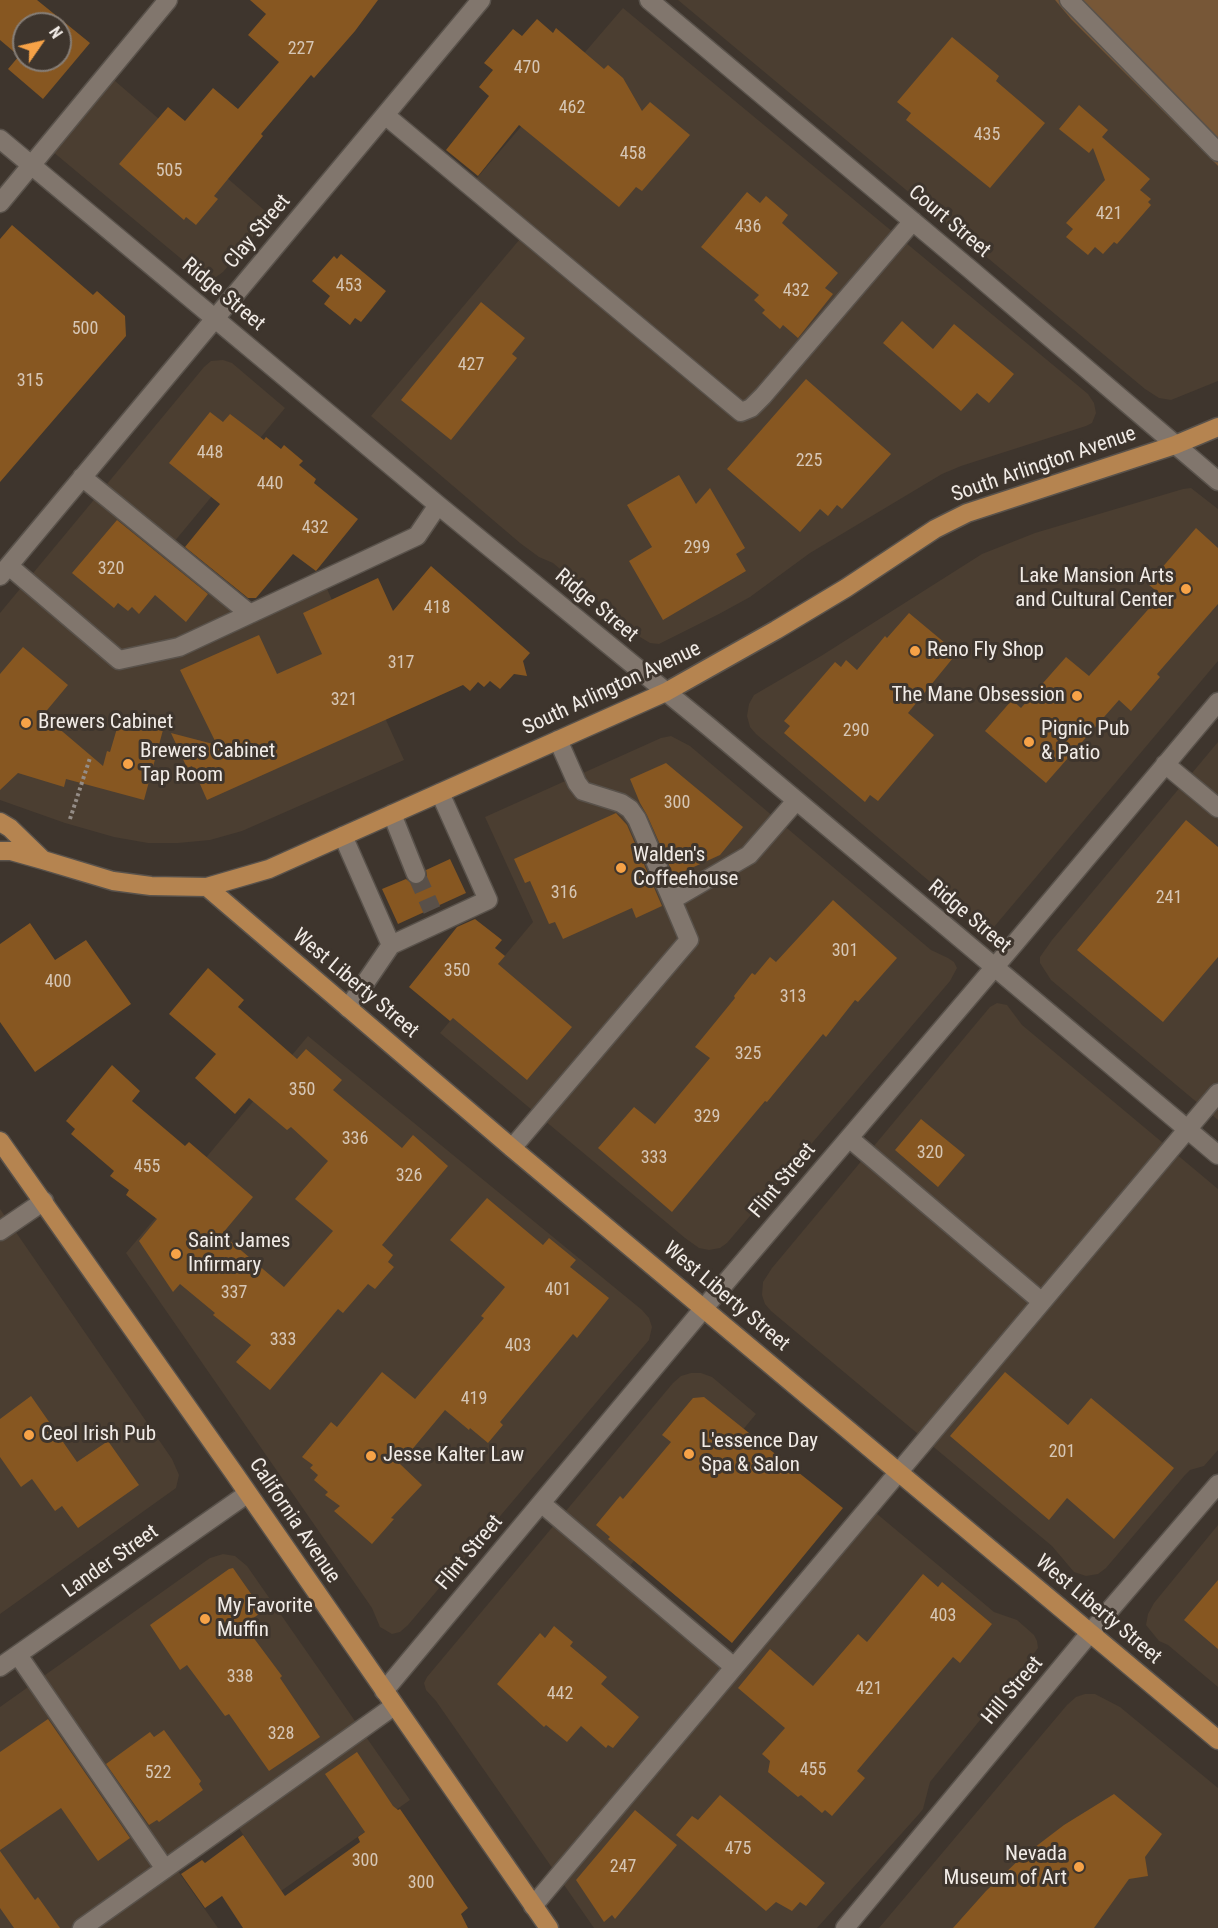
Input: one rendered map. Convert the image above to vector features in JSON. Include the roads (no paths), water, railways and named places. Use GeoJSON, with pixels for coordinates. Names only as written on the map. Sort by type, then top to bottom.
{"type":"FeatureCollection","features":[{"type":"Feature","properties":{"kind":"main road","name":"South Arlington Avenue"},"geometry":{"type":"LineString","coordinates":[[0,851],[11,851],[113,881],[151,886],[207,887],[269,869],[666,692],[846,588],[935,528],[967,513],[1175,445],[1218,427]]}},
{"type":"Feature","properties":{"kind":"main road"},"geometry":{"type":"LineString","coordinates":[[0,822],[10,828],[43,860]]}},
{"type":"Feature","properties":{"kind":"main road","name":"West Liberty Street"},"geometry":{"type":"LineString","coordinates":[[207,887],[512,1148],[1218,1740]]}},
{"type":"Feature","properties":{"kind":"main road","name":"California Avenue"},"geometry":{"type":"LineString","coordinates":[[0,1141],[44,1201],[548,1928]]}},
{"type":"Feature","properties":{"kind":"street"},"geometry":{"type":"LineString","coordinates":[[0,203],[168,0]]}},
{"type":"Feature","properties":{"kind":"street","name":"Clay Street"},"geometry":{"type":"LineString","coordinates":[[4,571],[482,0]]}},
{"type":"Feature","properties":{"kind":"street","name":"Court Street"},"geometry":{"type":"LineString","coordinates":[[649,0],[1218,481]]}},
{"type":"Feature","properties":{"kind":"street"},"geometry":{"type":"LineString","coordinates":[[1069,0],[1218,153]]}},
{"type":"Feature","properties":{"kind":"street"},"geometry":{"type":"LineString","coordinates":[[385,115],[741,412],[751,408],[763,396],[913,221]]}},
{"type":"Feature","properties":{"kind":"street","name":"Ridge Street"},"geometry":{"type":"LineString","coordinates":[[0,139],[666,692],[1218,1155]]}},
{"type":"Feature","properties":{"kind":"street"},"geometry":{"type":"LineString","coordinates":[[82,477],[250,614]]}},
{"type":"Feature","properties":{"kind":"street"},"geometry":{"type":"LineString","coordinates":[[4,571],[119,660],[179,646],[417,536],[438,505]]}},
{"type":"Feature","properties":{"kind":"street","name":"Flint Street"},"geometry":{"type":"LineString","coordinates":[[384,1691],[704,1308],[1218,702]]}},
{"type":"Feature","properties":{"kind":"street"},"geometry":{"type":"LineString","coordinates":[[512,1148],[689,940],[637,819],[630,809],[621,803],[583,791],[577,783],[558,740]]}},
{"type":"Feature","properties":{"kind":"street"},"geometry":{"type":"LineString","coordinates":[[1166,764],[1218,808]]}},
{"type":"Feature","properties":{"kind":"street"},"geometry":{"type":"LineString","coordinates":[[348,1008],[391,945],[434,916],[488,900],[440,793]]}},
{"type":"Feature","properties":{"kind":"street"},"geometry":{"type":"LineString","coordinates":[[672,900],[749,855],[796,801]]}},
{"type":"Feature","properties":{"kind":"street"},"geometry":{"type":"LineString","coordinates":[[392,814],[416,874]]}},
{"type":"Feature","properties":{"kind":"street"},"geometry":{"type":"LineString","coordinates":[[344,836],[391,945]]}},
{"type":"Feature","properties":{"kind":"street"},"geometry":{"type":"LineString","coordinates":[[533,1906],[1218,1093]]}},
{"type":"Feature","properties":{"kind":"street"},"geometry":{"type":"LineString","coordinates":[[849,1138],[1042,1302]]}},
{"type":"Feature","properties":{"kind":"street"},"geometry":{"type":"LineString","coordinates":[[0,1231],[44,1201]]}},
{"type":"Feature","properties":{"kind":"street","name":"Hill Street"},"geometry":{"type":"LineString","coordinates":[[845,1928],[1090,1633],[1218,1484]]}},
{"type":"Feature","properties":{"kind":"street","name":"Lander Street"},"geometry":{"type":"LineString","coordinates":[[0,1667],[248,1494]]}},
{"type":"Feature","properties":{"kind":"street"},"geometry":{"type":"LineString","coordinates":[[541,1503],[734,1667]]}},
{"type":"Feature","properties":{"kind":"street"},"geometry":{"type":"LineString","coordinates":[[18,1654],[165,1869]]}},
{"type":"Feature","properties":{"kind":"street"},"geometry":{"type":"LineString","coordinates":[[89,1926],[394,1706]]}},
{"type":"Feature","properties":{"kind":"tunnel"},"geometry":{"type":"LineString","coordinates":[[416,874],[432,910]]}},
{"type":"Feature","properties":{"kind":"place","name":"Lake Mansion Arts and Cultural Center"},"geometry":{"type":"Point","coordinates":[1186,589]}},
{"type":"Feature","properties":{"kind":"place","name":"Reno Fly Shop"},"geometry":{"type":"Point","coordinates":[915,651]}},
{"type":"Feature","properties":{"kind":"place","name":"The Mane Obsession"},"geometry":{"type":"Point","coordinates":[1077,696]}},
{"type":"Feature","properties":{"kind":"place","name":"Brewers Cabinet"},"geometry":{"type":"Point","coordinates":[26,723]}},
{"type":"Feature","properties":{"kind":"place","name":"Pignic Pub & Patio"},"geometry":{"type":"Point","coordinates":[1029,742]}},
{"type":"Feature","properties":{"kind":"place","name":"Brewers Cabinet Tap Room"},"geometry":{"type":"Point","coordinates":[128,764]}},
{"type":"Feature","properties":{"kind":"place","name":"Walden's Coffeehouse"},"geometry":{"type":"Point","coordinates":[621,868]}},
{"type":"Feature","properties":{"kind":"place","name":"Saint James Infirmary"},"geometry":{"type":"Point","coordinates":[176,1254]}},
{"type":"Feature","properties":{"kind":"place","name":"Ceol Irish Pub"},"geometry":{"type":"Point","coordinates":[29,1435]}},
{"type":"Feature","properties":{"kind":"place","name":"L'essence Day Spa & Salon"},"geometry":{"type":"Point","coordinates":[689,1454]}},
{"type":"Feature","properties":{"kind":"place","name":"Jesse Kalter Law"},"geometry":{"type":"Point","coordinates":[371,1456]}},
{"type":"Feature","properties":{"kind":"place","name":"My Favorite Muffin"},"geometry":{"type":"Point","coordinates":[205,1619]}},
{"type":"Feature","properties":{"kind":"place","name":"Nevada Museum of Art"},"geometry":{"type":"Point","coordinates":[1079,1867]}}]}
